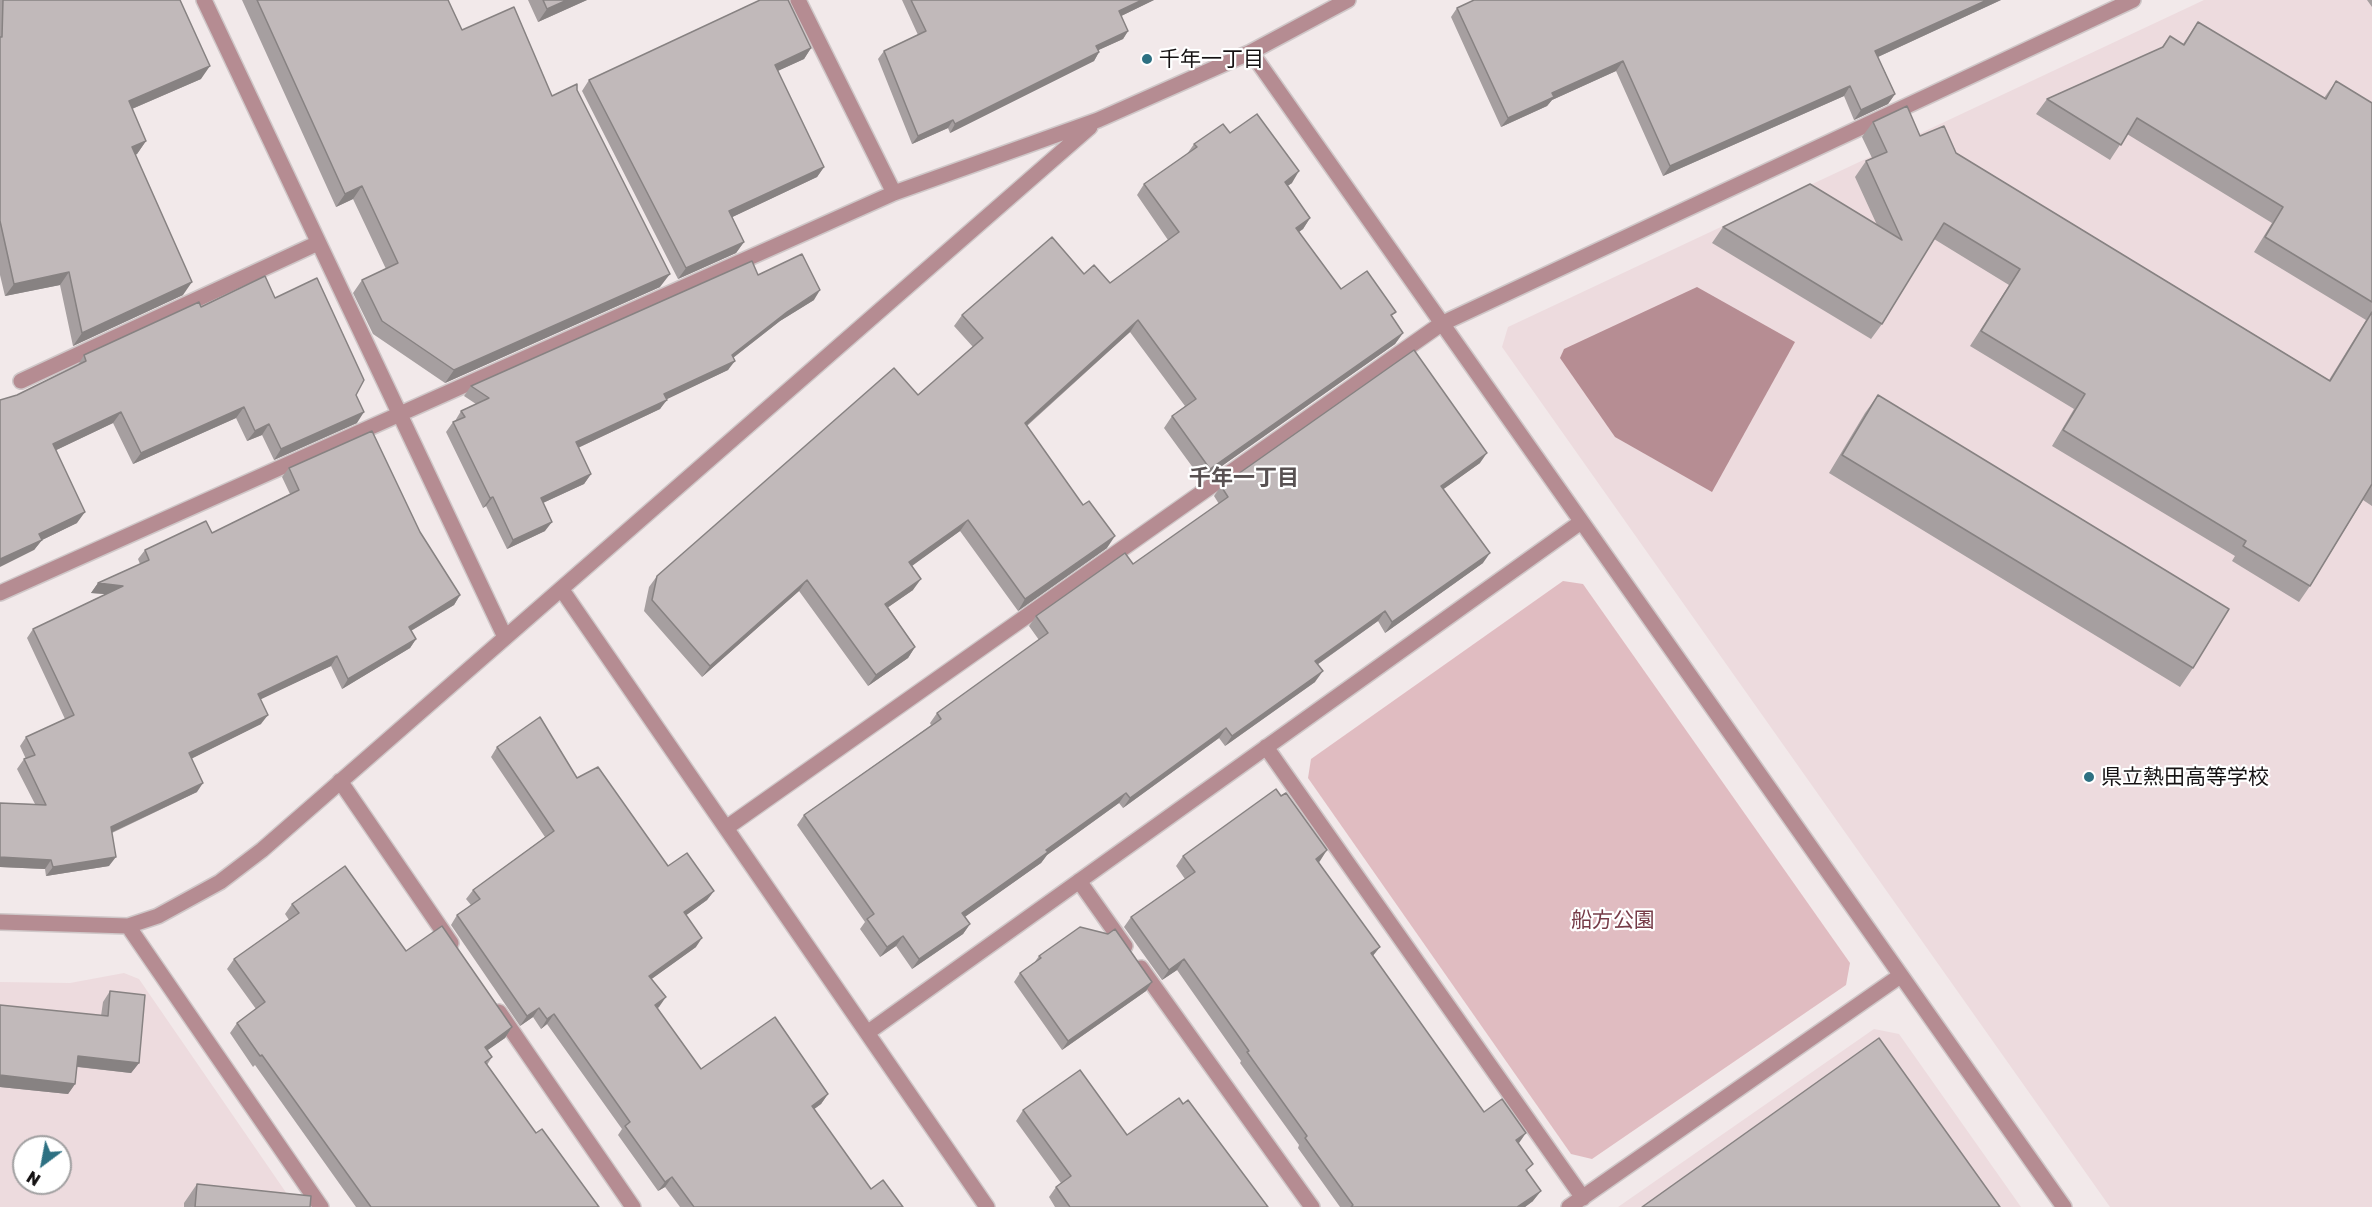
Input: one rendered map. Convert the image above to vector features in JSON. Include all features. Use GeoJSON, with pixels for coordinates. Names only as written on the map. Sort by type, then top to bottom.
{"type":"FeatureCollection","features":[{"type":"Feature","properties":{"kind":"street"},"geometry":{"type":"LineString","coordinates":[[204,0],[505,637]]}},
{"type":"Feature","properties":{"kind":"street"},"geometry":{"type":"LineString","coordinates":[[798,0],[894,193]]}},
{"type":"Feature","properties":{"kind":"street"},"geometry":{"type":"LineString","coordinates":[[0,593],[399,415],[672,287],[894,193],[1098,120],[1251,52],[1348,0]]}},
{"type":"Feature","properties":{"kind":"street"},"geometry":{"type":"LineString","coordinates":[[726,828],[1441,324],[2133,0]]}},
{"type":"Feature","properties":{"kind":"street"},"geometry":{"type":"LineString","coordinates":[[1251,52],[2064,1207]]}},
{"type":"Feature","properties":{"kind":"street"},"geometry":{"type":"LineString","coordinates":[[0,922],[128,926],[158,916],[220,882],[262,850],[505,637],[562,590],[1098,120]]}},
{"type":"Feature","properties":{"kind":"street"},"geometry":{"type":"LineString","coordinates":[[21,381],[318,243]]}},
{"type":"Feature","properties":{"kind":"street"},"geometry":{"type":"LineString","coordinates":[[867,1033],[1581,522]]}},
{"type":"Feature","properties":{"kind":"street"},"geometry":{"type":"LineString","coordinates":[[562,590],[987,1207]]}},
{"type":"Feature","properties":{"kind":"street"},"geometry":{"type":"LineString","coordinates":[[1266,747],[1583,1198]]}},
{"type":"Feature","properties":{"kind":"street"},"geometry":{"type":"LineString","coordinates":[[340,781],[458,953]]}},
{"type":"Feature","properties":{"kind":"street"},"geometry":{"type":"LineString","coordinates":[[1079,881],[1312,1207]]}},
{"type":"Feature","properties":{"kind":"street"},"geometry":{"type":"LineString","coordinates":[[128,926],[321,1207]]}},
{"type":"Feature","properties":{"kind":"street"},"geometry":{"type":"LineString","coordinates":[[1569,1207],[1900,976]]}},
{"type":"Feature","properties":{"kind":"street"},"geometry":{"type":"LineString","coordinates":[[492,1002],[633,1207]]}},
{"type":"Feature","properties":{"kind":"shaded area","name":"県立熱田高等学校"},"geometry":{"type":"Polygon","coordinates":[[[2204,0],[2372,0],[2372,1207],[2110,1207],[1502,347],[1508,327],[2204,0]]]}},
{"type":"Feature","properties":{"kind":"shaded area"},"geometry":{"type":"Polygon","coordinates":[[[1697,287],[1795,342],[1712,492],[1615,437],[1560,358],[1564,349],[1697,287]]]}},
{"type":"Feature","properties":{"kind":"shaded area"},"geometry":{"type":"Polygon","coordinates":[[[124,973],[139,979],[296,1207],[0,1207],[0,982],[70,983],[124,973]]]}},
{"type":"Feature","properties":{"kind":"shaded area"},"geometry":{"type":"Polygon","coordinates":[[[1874,1029],[1899,1034],[2021,1207],[1618,1207],[1874,1029]]]}},
{"type":"Feature","properties":{"kind":"green space","name":"船方公園"},"geometry":{"type":"Polygon","coordinates":[[[1563,581],[1583,584],[1850,963],[1846,985],[1592,1159],[1571,1154],[1308,778],[1311,759],[1563,581]]]}},
{"type":"Feature","properties":{"kind":"building"},"geometry":{"type":"Polygon","coordinates":[[[3,0],[180,0],[210,66],[129,101],[146,141],[132,147],[192,282],[82,333],[69,272],[14,284],[0,221],[0,37],[2,37],[3,0]]]}},
{"type":"Feature","properties":{"kind":"building"},"geometry":{"type":"Polygon","coordinates":[[[257,0],[448,0],[462,30],[514,7],[552,96],[577,84],[577,90],[670,274],[454,370],[382,321],[362,280],[398,263],[362,186],[345,194],[257,0]]]}},
{"type":"Feature","properties":{"kind":"building"},"geometry":{"type":"Polygon","coordinates":[[[543,0],[567,0],[547,9],[543,0]]]}},
{"type":"Feature","properties":{"kind":"building"},"geometry":{"type":"Polygon","coordinates":[[[760,0],[788,0],[811,48],[775,65],[824,167],[729,211],[744,242],[686,268],[589,80],[760,0]]]}},
{"type":"Feature","properties":{"kind":"building"},"geometry":{"type":"Polygon","coordinates":[[[911,0],[1142,0],[1119,11],[1128,31],[1096,46],[1099,52],[955,124],[953,120],[918,136],[884,51],[926,31],[911,0]]]}},
{"type":"Feature","properties":{"kind":"building"},"geometry":{"type":"Polygon","coordinates":[[[1474,0],[1987,0],[1875,51],[1895,94],[1861,110],[1850,86],[1670,166],[1623,61],[1552,93],[1554,97],[1508,118],[1457,8],[1474,0]]]}},
{"type":"Feature","properties":{"kind":"building"},"geometry":{"type":"Polygon","coordinates":[[[2198,22],[2326,99],[2336,81],[2372,103],[2372,302],[2265,237],[2283,207],[2137,118],[2121,145],[2047,99],[2163,47],[2170,36],[2184,45],[2198,22]]]}},
{"type":"Feature","properties":{"kind":"building"},"geometry":{"type":"Polygon","coordinates":[[[1907,106],[1920,136],[1944,126],[1956,153],[2330,381],[2372,312],[2372,484],[2310,586],[2243,546],[2246,541],[2063,430],[2085,394],[1981,331],[2020,269],[1944,223],[1882,324],[1723,227],[1810,184],[1902,240],[1866,161],[1887,152],[1873,122],[1907,106]]]}},
{"type":"Feature","properties":{"kind":"building"},"geometry":{"type":"Polygon","coordinates":[[[1257,114],[1299,171],[1285,182],[1310,218],[1296,228],[1341,289],[1367,271],[1396,312],[1391,315],[1403,333],[1210,469],[1172,416],[1196,399],[1138,320],[1025,423],[1083,505],[1089,501],[1115,536],[1025,599],[968,520],[909,562],[921,579],[885,604],[915,647],[876,675],[807,580],[710,666],[652,600],[657,576],[894,368],[918,395],[983,338],[962,315],[1052,237],[1084,274],[1094,265],[1110,283],[1179,232],[1144,184],[1197,147],[1194,144],[1223,124],[1230,133],[1257,114]]]}},
{"type":"Feature","properties":{"kind":"building"},"geometry":{"type":"Polygon","coordinates":[[[802,254],[820,290],[787,312],[732,355],[735,361],[664,394],[667,400],[576,442],[591,474],[541,498],[552,522],[513,540],[453,422],[465,417],[461,411],[489,398],[471,386],[752,261],[758,275],[802,254]]]}},
{"type":"Feature","properties":{"kind":"building"},"geometry":{"type":"Polygon","coordinates":[[[265,276],[275,298],[317,278],[364,380],[356,395],[364,412],[281,449],[269,424],[255,431],[244,407],[141,453],[121,412],[53,444],[85,512],[39,534],[42,540],[0,559],[0,400],[17,395],[86,361],[84,355],[199,302],[201,307],[265,276]]]}},
{"type":"Feature","properties":{"kind":"building"},"geometry":{"type":"Polygon","coordinates":[[[1414,350],[1487,453],[1441,486],[1490,553],[1392,622],[1385,611],[1315,661],[1323,671],[1232,736],[1226,728],[1130,798],[1126,793],[962,913],[970,924],[919,959],[903,936],[887,947],[867,919],[874,914],[804,815],[941,719],[937,713],[1048,633],[1036,616],[1125,553],[1133,564],[1228,497],[1221,486],[1414,350]]]}},
{"type":"Feature","properties":{"kind":"building"},"geometry":{"type":"Polygon","coordinates":[[[1878,395],[2229,609],[2193,668],[1842,455],[1878,395]]]}},
{"type":"Feature","properties":{"kind":"building"},"geometry":{"type":"Polygon","coordinates":[[[372,431],[420,532],[460,595],[409,627],[416,639],[348,679],[337,656],[258,694],[268,715],[189,753],[203,783],[111,827],[116,857],[53,867],[51,860],[0,857],[0,803],[46,805],[24,759],[35,755],[26,737],[74,715],[33,629],[123,586],[98,583],[149,560],[145,550],[206,521],[212,533],[299,490],[289,468],[372,431]]]}},
{"type":"Feature","properties":{"kind":"building"},"geometry":{"type":"Polygon","coordinates":[[[540,717],[577,778],[598,767],[668,866],[687,853],[714,891],[684,912],[702,938],[649,976],[666,997],[655,1005],[701,1069],[775,1017],[828,1094],[812,1106],[871,1189],[883,1180],[903,1207],[694,1207],[672,1177],[665,1182],[625,1126],[630,1122],[554,1014],[547,1019],[539,1008],[527,1016],[457,915],[480,899],[473,890],[554,831],[497,747],[540,717]]]}},
{"type":"Feature","properties":{"kind":"building"},"geometry":{"type":"Polygon","coordinates":[[[1276,789],[1281,796],[1286,793],[1327,850],[1316,859],[1380,947],[1371,953],[1484,1112],[1502,1099],[1526,1133],[1516,1140],[1533,1164],[1526,1170],[1541,1191],[1517,1207],[1351,1207],[1353,1205],[1305,1138],[1307,1136],[1184,959],[1169,970],[1131,917],[1195,872],[1183,856],[1276,789]]]}},
{"type":"Feature","properties":{"kind":"building"},"geometry":{"type":"Polygon","coordinates":[[[345,866],[406,951],[442,926],[512,1027],[485,1047],[492,1057],[485,1062],[536,1133],[542,1129],[599,1207],[371,1207],[237,1023],[265,1002],[234,959],[299,913],[292,904],[345,866]]]}},
{"type":"Feature","properties":{"kind":"building"},"geometry":{"type":"Polygon","coordinates":[[[1080,927],[1108,934],[1115,929],[1152,982],[1068,1041],[1020,973],[1041,958],[1039,956],[1080,927]]]}},
{"type":"Feature","properties":{"kind":"building"},"geometry":{"type":"Polygon","coordinates":[[[110,991],[145,995],[139,1063],[78,1056],[75,1084],[0,1075],[0,1005],[108,1016],[110,991]]]}},
{"type":"Feature","properties":{"kind":"building"},"geometry":{"type":"Polygon","coordinates":[[[1879,1038],[2000,1207],[1642,1207],[1879,1038]]]}},
{"type":"Feature","properties":{"kind":"building"},"geometry":{"type":"Polygon","coordinates":[[[1080,1070],[1127,1135],[1179,1098],[1183,1104],[1188,1100],[1268,1207],[1070,1207],[1056,1187],[1071,1176],[1023,1110],[1080,1070]]]}},
{"type":"Feature","properties":{"kind":"building"},"geometry":{"type":"Polygon","coordinates":[[[197,1184],[311,1196],[310,1207],[195,1207],[197,1184]]]}},
{"type":"Feature","properties":{"kind":"place","name":"千年一丁目"},"geometry":{"type":"Point","coordinates":[1147,59]}},
{"type":"Feature","properties":{"kind":"place","name":"県立熱田高等学校"},"geometry":{"type":"Point","coordinates":[2089,777]}},
{"type":"Feature","properties":{"kind":"district","name":"千年一丁目"},"geometry":{"type":"Point","coordinates":[1244,478]}}]}
